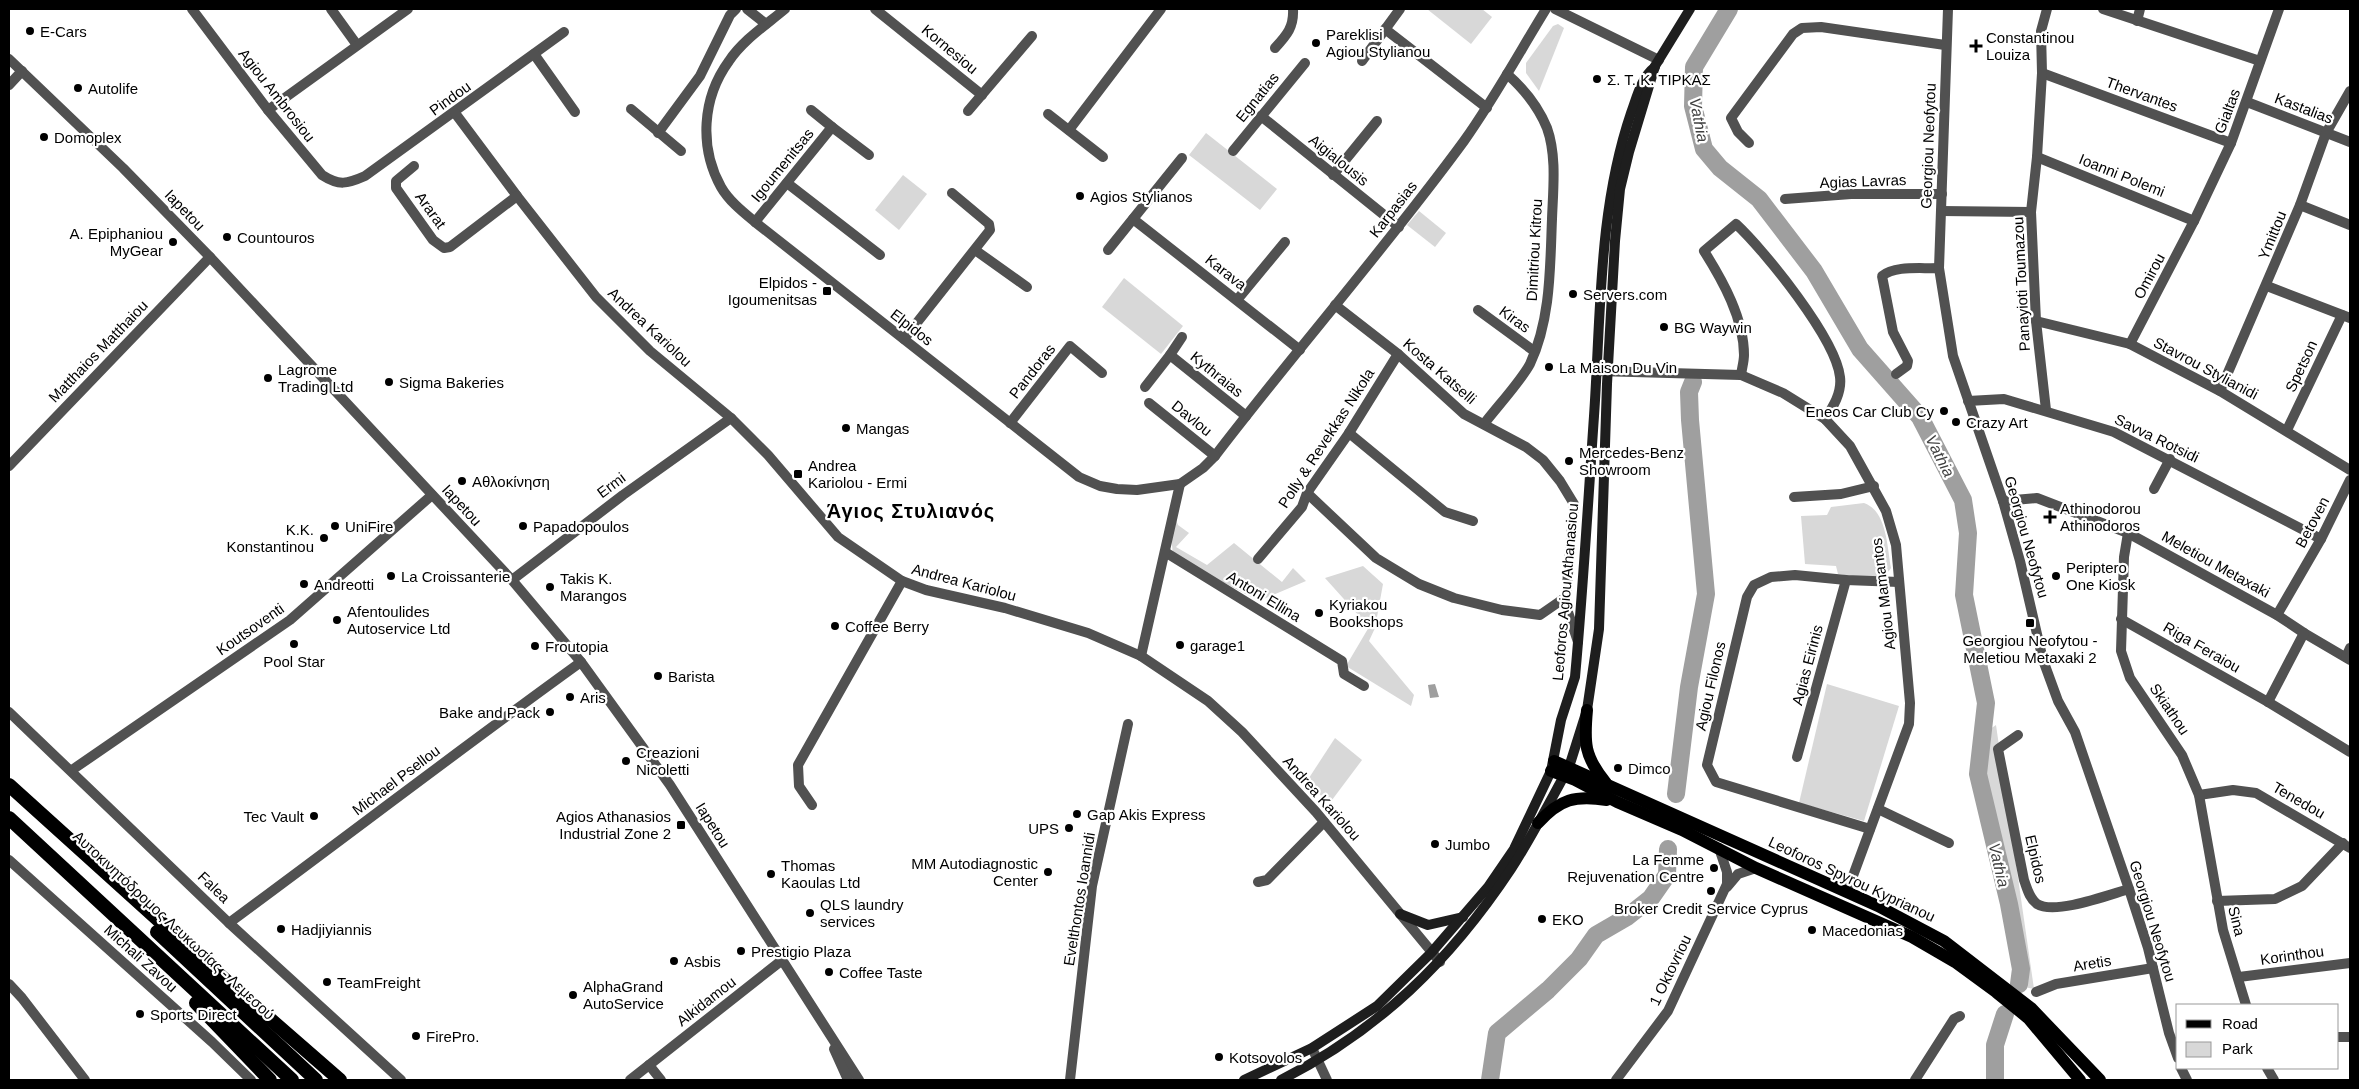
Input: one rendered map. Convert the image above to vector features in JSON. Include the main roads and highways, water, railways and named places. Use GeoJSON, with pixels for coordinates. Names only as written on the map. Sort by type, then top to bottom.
{"type":"FeatureCollection","features":[{"type":"Feature","properties":{"kind":"highway"},"geometry":{"type":"LineString","coordinates":[[9,785],[216,972],[340,1080]]}},
{"type":"Feature","properties":{"kind":"highway","name":"Αυτοκινητόδρομος Λευκωσίας - Λεμεσού"},"geometry":{"type":"LineString","coordinates":[[9,793],[316,1080]]}},
{"type":"Feature","properties":{"kind":"highway"},"geometry":{"type":"LineString","coordinates":[[9,818],[292,1080]]}},
{"type":"Feature","properties":{"kind":"highway"},"geometry":{"type":"LineString","coordinates":[[126,927],[270,1080]]}},
{"type":"Feature","properties":{"kind":"main road","name":"Leoforos Agiou Athanasiou"},"geometry":{"type":"LineString","coordinates":[[1244,1080],[1312,1048],[1377,1006],[1432,953],[1488,887],[1514,849],[1552,766],[1561,720],[1575,677],[1620,189],[1631,144],[1657,63],[1690,9]]}},
{"type":"Feature","properties":{"kind":"main road","name":"Leoforos Agiou Athanasiou"},"geometry":{"type":"LineString","coordinates":[[1281,1080],[1318,1061],[1398,1004],[1440,962],[1496,891],[1567,772],[1587,710],[1599,629],[1602,371]]}},
{"type":"Feature","properties":{"kind":"main road"},"geometry":{"type":"LineString","coordinates":[[1587,710],[1585,738],[1587,755],[1594,768],[1608,785]]}},
{"type":"Feature","properties":{"kind":"main road","name":"Leoforos Spyrou Kyprianou"},"geometry":{"type":"LineString","coordinates":[[1552,766],[1608,785],[1666,818],[1682,830],[1756,868],[1912,937],[1955,962],[2028,1018],[2080,1080]]}},
{"type":"Feature","properties":{"kind":"main road","name":"Leoforos Spyrou Kyprianou"},"geometry":{"type":"LineString","coordinates":[[1567,772],[1617,802],[1666,818],[1679,817],[1847,892],[1944,941],[2031,1008],[2100,1080]]}},
{"type":"Feature","properties":{"kind":"main road"},"geometry":{"type":"LineString","coordinates":[[1538,823],[1550,810],[1565,801],[1585,797],[1617,802]]}},
{"type":"Feature","properties":{"kind":"main road"},"geometry":{"type":"LineString","coordinates":[[1400,914],[1428,925],[1463,917]]}},
{"type":"Feature","properties":{"kind":"waterway","name":"Vathia"},"geometry":{"type":"LineString","coordinates":[[1729,9],[1694,67],[1693,106],[1704,149],[1720,168],[1759,199],[1814,271],[1860,349],[1920,417],[1963,500],[1968,533],[1964,595],[1986,703],[1978,774],[2009,904],[2021,969],[2019,984]]}},
{"type":"Feature","properties":{"kind":"waterway"},"geometry":{"type":"LineString","coordinates":[[1676,794],[1689,687],[1706,594],[1690,420],[1689,392],[1693,382]]}},
{"type":"Feature","properties":{"kind":"waterway"},"geometry":{"type":"LineString","coordinates":[[1490,1080],[1497,1033],[1548,990],[1579,959],[1596,935],[1627,917],[1651,898],[1667,875],[1668,849]]}},
{"type":"Feature","properties":{"kind":"waterway","name":"Vathia"},"geometry":{"type":"LineString","coordinates":[[1995,1080],[1995,1045],[2005,1014]]}},
{"type":"Feature","properties":{"kind":"place","name":"E-Cars"},"geometry":{"type":"Point","coordinates":[30,31]}},
{"type":"Feature","properties":{"kind":"place","name":"Pareklisi Agiou Stylianou"},"geometry":{"type":"Point","coordinates":[1316,43]}},
{"type":"Feature","properties":{"kind":"place","name":"Constantinou Louiza"},"geometry":{"type":"Point","coordinates":[1976,46]}},
{"type":"Feature","properties":{"kind":"place","name":"Σ. Τ. Κ. ΤΙΡΚΑΣ"},"geometry":{"type":"Point","coordinates":[1597,79]}},
{"type":"Feature","properties":{"kind":"place","name":"Autolife"},"geometry":{"type":"Point","coordinates":[78,88]}},
{"type":"Feature","properties":{"kind":"place","name":"Domoplex"},"geometry":{"type":"Point","coordinates":[44,137]}},
{"type":"Feature","properties":{"kind":"place","name":"Agios Stylianos"},"geometry":{"type":"Point","coordinates":[1080,196]}},
{"type":"Feature","properties":{"kind":"place","name":"Countouros"},"geometry":{"type":"Point","coordinates":[227,237]}},
{"type":"Feature","properties":{"kind":"place","name":"A. Epiphaniou MyGear"},"geometry":{"type":"Point","coordinates":[173,242]}},
{"type":"Feature","properties":{"kind":"place","name":"Elpidos - Igoumenitsas"},"geometry":{"type":"Point","coordinates":[827,291]}},
{"type":"Feature","properties":{"kind":"place","name":"Servers.com"},"geometry":{"type":"Point","coordinates":[1573,294]}},
{"type":"Feature","properties":{"kind":"place","name":"BG Waywin"},"geometry":{"type":"Point","coordinates":[1664,327]}},
{"type":"Feature","properties":{"kind":"place","name":"La Maison Du Vin"},"geometry":{"type":"Point","coordinates":[1549,367]}},
{"type":"Feature","properties":{"kind":"place","name":"Lagrome Trading Ltd"},"geometry":{"type":"Point","coordinates":[268,378]}},
{"type":"Feature","properties":{"kind":"place","name":"Sigma Bakeries"},"geometry":{"type":"Point","coordinates":[389,382]}},
{"type":"Feature","properties":{"kind":"place","name":"Eneos Car Club Cy"},"geometry":{"type":"Point","coordinates":[1944,411]}},
{"type":"Feature","properties":{"kind":"place","name":"Crazy Art"},"geometry":{"type":"Point","coordinates":[1956,422]}},
{"type":"Feature","properties":{"kind":"place","name":"Mangas"},"geometry":{"type":"Point","coordinates":[846,428]}},
{"type":"Feature","properties":{"kind":"place","name":"Mercedes-Benz Showroom"},"geometry":{"type":"Point","coordinates":[1569,461]}},
{"type":"Feature","properties":{"kind":"place","name":"Andrea Kariolou - Ermi"},"geometry":{"type":"Point","coordinates":[798,474]}},
{"type":"Feature","properties":{"kind":"place","name":"Αθλοκίνηση"},"geometry":{"type":"Point","coordinates":[462,481]}},
{"type":"Feature","properties":{"kind":"place","name":"Athinodorou Athinodoros"},"geometry":{"type":"Point","coordinates":[2050,517]}},
{"type":"Feature","properties":{"kind":"place","name":"UniFire"},"geometry":{"type":"Point","coordinates":[335,526]}},
{"type":"Feature","properties":{"kind":"place","name":"Papadopoulos"},"geometry":{"type":"Point","coordinates":[523,526]}},
{"type":"Feature","properties":{"kind":"place","name":"K.K. Konstantinou"},"geometry":{"type":"Point","coordinates":[324,538]}},
{"type":"Feature","properties":{"kind":"place","name":"La Croissanterie"},"geometry":{"type":"Point","coordinates":[391,576]}},
{"type":"Feature","properties":{"kind":"place","name":"Periptero One Kiosk"},"geometry":{"type":"Point","coordinates":[2056,576]}},
{"type":"Feature","properties":{"kind":"place","name":"Andreotti"},"geometry":{"type":"Point","coordinates":[304,584]}},
{"type":"Feature","properties":{"kind":"place","name":"Takis K. Marangos"},"geometry":{"type":"Point","coordinates":[550,587]}},
{"type":"Feature","properties":{"kind":"place","name":"Kyriakou Bookshops"},"geometry":{"type":"Point","coordinates":[1319,613]}},
{"type":"Feature","properties":{"kind":"place","name":"Afentoulides Autoservice Ltd"},"geometry":{"type":"Point","coordinates":[337,620]}},
{"type":"Feature","properties":{"kind":"place","name":"Georgiou Neofytou - Meletiou Metaxaki 2"},"geometry":{"type":"Point","coordinates":[2030,623]}},
{"type":"Feature","properties":{"kind":"place","name":"Coffee Berry"},"geometry":{"type":"Point","coordinates":[835,626]}},
{"type":"Feature","properties":{"kind":"place","name":"Pool Star"},"geometry":{"type":"Point","coordinates":[294,644]}},
{"type":"Feature","properties":{"kind":"place","name":"garage1"},"geometry":{"type":"Point","coordinates":[1180,645]}},
{"type":"Feature","properties":{"kind":"place","name":"Froutopia"},"geometry":{"type":"Point","coordinates":[535,646]}},
{"type":"Feature","properties":{"kind":"place","name":"Barista"},"geometry":{"type":"Point","coordinates":[658,676]}},
{"type":"Feature","properties":{"kind":"place","name":"Aris"},"geometry":{"type":"Point","coordinates":[570,697]}},
{"type":"Feature","properties":{"kind":"place","name":"Bake and Pack"},"geometry":{"type":"Point","coordinates":[550,712]}},
{"type":"Feature","properties":{"kind":"place","name":"Creazioni Nicoletti"},"geometry":{"type":"Point","coordinates":[626,761]}},
{"type":"Feature","properties":{"kind":"place","name":"Dimco"},"geometry":{"type":"Point","coordinates":[1618,768]}},
{"type":"Feature","properties":{"kind":"place","name":"Gap Akis Express"},"geometry":{"type":"Point","coordinates":[1077,814]}},
{"type":"Feature","properties":{"kind":"place","name":"Tec Vault"},"geometry":{"type":"Point","coordinates":[314,816]}},
{"type":"Feature","properties":{"kind":"place","name":"Agios Athanasios Industrial Zone 2"},"geometry":{"type":"Point","coordinates":[681,825]}},
{"type":"Feature","properties":{"kind":"place","name":"UPS"},"geometry":{"type":"Point","coordinates":[1069,828]}},
{"type":"Feature","properties":{"kind":"place","name":"Jumbo"},"geometry":{"type":"Point","coordinates":[1435,844]}},
{"type":"Feature","properties":{"kind":"place","name":"La Femme Rejuvenation Centre"},"geometry":{"type":"Point","coordinates":[1714,868]}},
{"type":"Feature","properties":{"kind":"place","name":"MM Autodiagnostic Center"},"geometry":{"type":"Point","coordinates":[1048,872]}},
{"type":"Feature","properties":{"kind":"place","name":"Thomas Kaoulas Ltd"},"geometry":{"type":"Point","coordinates":[771,874]}},
{"type":"Feature","properties":{"kind":"place","name":"Broker Credit Service Cyprus"},"geometry":{"type":"Point","coordinates":[1711,891]}},
{"type":"Feature","properties":{"kind":"place","name":"QLS laundry services"},"geometry":{"type":"Point","coordinates":[810,913]}},
{"type":"Feature","properties":{"kind":"place","name":"EKO"},"geometry":{"type":"Point","coordinates":[1542,919]}},
{"type":"Feature","properties":{"kind":"place","name":"Hadjiyiannis"},"geometry":{"type":"Point","coordinates":[281,929]}},
{"type":"Feature","properties":{"kind":"place","name":"Macedonias"},"geometry":{"type":"Point","coordinates":[1812,930]}},
{"type":"Feature","properties":{"kind":"place","name":"Prestigio Plaza"},"geometry":{"type":"Point","coordinates":[741,951]}},
{"type":"Feature","properties":{"kind":"place","name":"Asbis"},"geometry":{"type":"Point","coordinates":[674,961]}},
{"type":"Feature","properties":{"kind":"place","name":"Coffee Taste"},"geometry":{"type":"Point","coordinates":[829,972]}},
{"type":"Feature","properties":{"kind":"place","name":"TeamFreight"},"geometry":{"type":"Point","coordinates":[327,982]}},
{"type":"Feature","properties":{"kind":"place","name":"AlphaGrand AutoService"},"geometry":{"type":"Point","coordinates":[573,995]}},
{"type":"Feature","properties":{"kind":"place","name":"Sports Direct"},"geometry":{"type":"Point","coordinates":[140,1014]}},
{"type":"Feature","properties":{"kind":"place","name":"FirePro."},"geometry":{"type":"Point","coordinates":[416,1036]}},
{"type":"Feature","properties":{"kind":"place","name":"Kotsovolos"},"geometry":{"type":"Point","coordinates":[1219,1057]}},
{"type":"Feature","properties":{"kind":"district","name":"Άγιος Στυλιανός"},"geometry":{"type":"Point","coordinates":[911,511]}}]}
